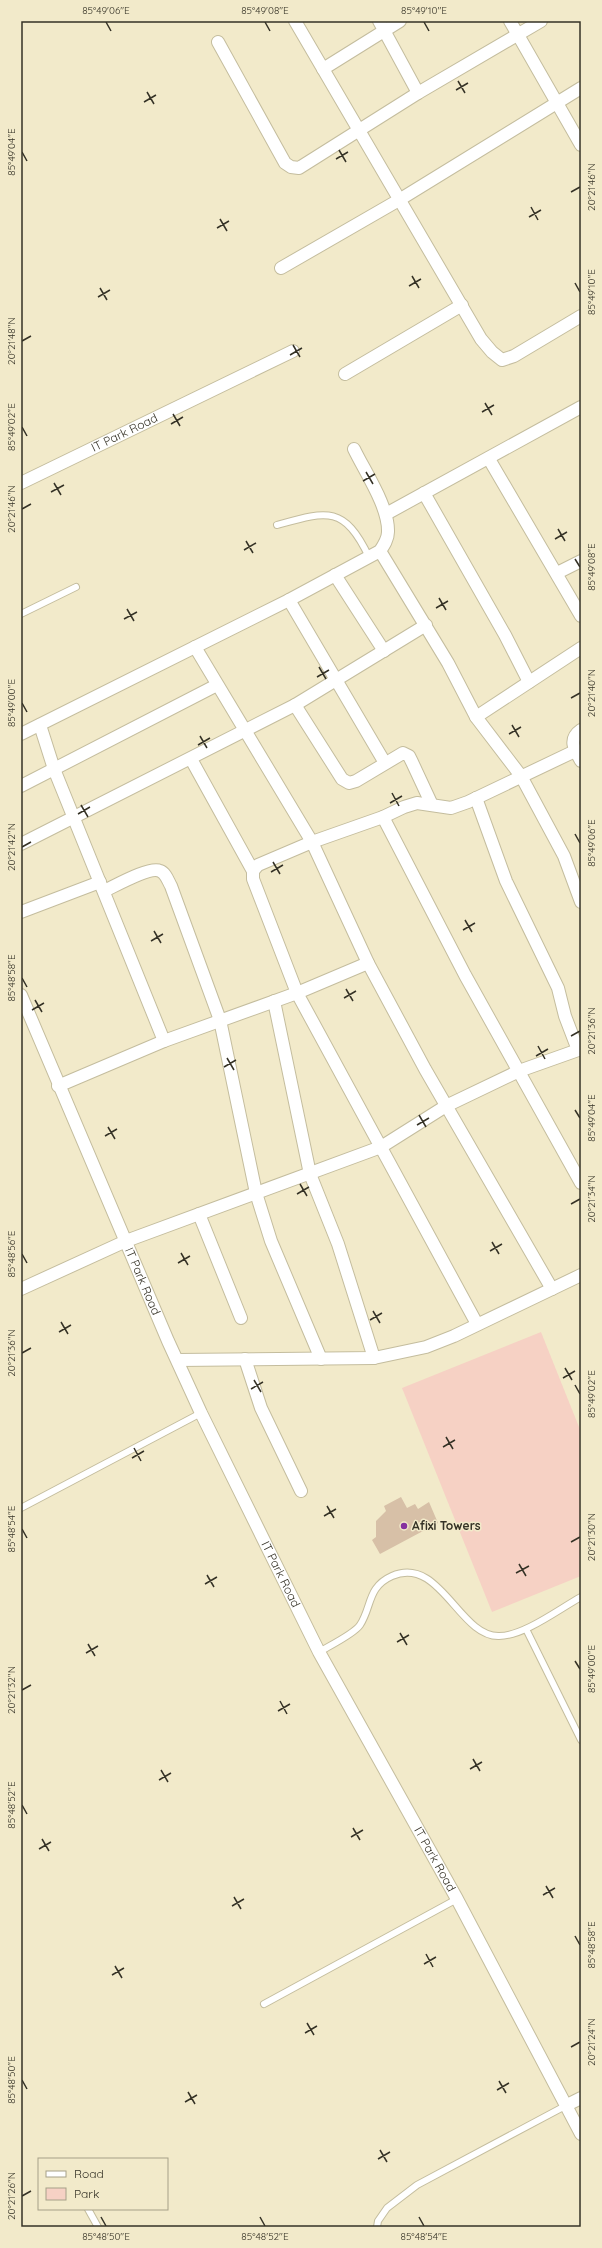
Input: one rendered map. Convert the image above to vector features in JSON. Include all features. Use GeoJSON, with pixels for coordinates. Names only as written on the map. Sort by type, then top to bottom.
{"type":"FeatureCollection","features":[{"type":"Feature","properties":{"kind":"street"},"geometry":{"type":"LineString","coordinates":[[295,21],[481,339],[492,352],[502,360],[514,356],[580,318]]}},
{"type":"Feature","properties":{"kind":"street"},"geometry":{"type":"LineString","coordinates":[[323,69],[382,26],[400,21]]}},
{"type":"Feature","properties":{"kind":"street"},"geometry":{"type":"LineString","coordinates":[[510,21],[581,145]]}},
{"type":"Feature","properties":{"kind":"street"},"geometry":{"type":"LineString","coordinates":[[218,42],[285,163],[291,167],[299,168],[308,164],[418,93],[541,21]]}},
{"type":"Feature","properties":{"kind":"street"},"geometry":{"type":"LineString","coordinates":[[382,26],[418,93]]}},
{"type":"Feature","properties":{"kind":"street"},"geometry":{"type":"LineString","coordinates":[[281,268],[399,200],[581,88]]}},
{"type":"Feature","properties":{"kind":"street"},"geometry":{"type":"LineString","coordinates":[[345,374],[462,305]]}},
{"type":"Feature","properties":{"kind":"street","name":"IT Park Road"},"geometry":{"type":"LineString","coordinates":[[21,483],[294,351]]}},
{"type":"Feature","properties":{"kind":"street"},"geometry":{"type":"LineString","coordinates":[[386,514],[489,459],[581,407]]}},
{"type":"Feature","properties":{"kind":"street"},"geometry":{"type":"LineString","coordinates":[[21,734],[289,600],[374,554],[386,542],[388,532],[386,514],[354,449]]}},
{"type":"Feature","properties":{"kind":"street"},"geometry":{"type":"LineString","coordinates":[[489,459],[581,616]]}},
{"type":"Feature","properties":{"kind":"street"},"geometry":{"type":"LineString","coordinates":[[424,493],[505,635],[529,682]]}},
{"type":"Feature","properties":{"kind":"street"},"geometry":{"type":"LineString","coordinates":[[374,554],[426,625],[476,717],[521,776],[564,856],[581,902]]}},
{"type":"Feature","properties":{"kind":"street"},"geometry":{"type":"LineString","coordinates":[[557,573],[581,561]]}},
{"type":"Feature","properties":{"kind":"street"},"geometry":{"type":"LineString","coordinates":[[335,575],[384,651]]}},
{"type":"Feature","properties":{"kind":"street"},"geometry":{"type":"LineString","coordinates":[[289,600],[385,762]]}},
{"type":"Feature","properties":{"kind":"street"},"geometry":{"type":"LineString","coordinates":[[21,844],[295,705],[426,625]]}},
{"type":"Feature","properties":{"kind":"street"},"geometry":{"type":"LineString","coordinates":[[195,647],[312,842],[368,963],[446,1106],[552,1289]]}},
{"type":"Feature","properties":{"kind":"street"},"geometry":{"type":"LineString","coordinates":[[476,717],[581,648]]}},
{"type":"Feature","properties":{"kind":"street"},"geometry":{"type":"LineString","coordinates":[[21,786],[217,685]]}},
{"type":"Feature","properties":{"kind":"street"},"geometry":{"type":"LineString","coordinates":[[295,705],[342,779],[348,783],[356,781],[385,762],[403,753],[409,756],[432,805]]}},
{"type":"Feature","properties":{"kind":"street"},"geometry":{"type":"LineString","coordinates":[[40,725],[54,769],[164,1041]]}},
{"type":"Feature","properties":{"kind":"street"},"geometry":{"type":"LineString","coordinates":[[253,871],[258,865],[312,842],[383,817],[404,807],[416,803],[451,808],[476,798],[521,776],[578,756],[574,737],[581,730]]}},
{"type":"Feature","properties":{"kind":"street"},"geometry":{"type":"LineString","coordinates":[[191,759],[253,871],[253,879],[297,993],[477,1324]]}},
{"type":"Feature","properties":{"kind":"street"},"geometry":{"type":"LineString","coordinates":[[21,1289],[126,1241],[381,1147],[446,1106],[519,1071],[580,1050],[565,1016],[558,988],[506,881],[476,798]]}},
{"type":"Feature","properties":{"kind":"street"},"geometry":{"type":"LineString","coordinates":[[383,817],[465,975],[581,1183]]}},
{"type":"Feature","properties":{"kind":"street"},"geometry":{"type":"LineString","coordinates":[[21,912],[102,887],[151,869],[160,870],[165,875],[220,1020],[256,1193],[271,1241],[321,1359]]}},
{"type":"Feature","properties":{"kind":"street"},"geometry":{"type":"LineString","coordinates":[[58,1086],[164,1041],[297,993],[368,963]]}},
{"type":"Feature","properties":{"kind":"street","name":"IT Park Road"},"geometry":{"type":"LineString","coordinates":[[21,995],[58,1086],[201,1413],[319,1652],[457,1899],[581,2134]]}},
{"type":"Feature","properties":{"kind":"street"},"geometry":{"type":"LineString","coordinates":[[274,1001],[310,1174],[338,1244],[374,1358]]}},
{"type":"Feature","properties":{"kind":"street"},"geometry":{"type":"LineString","coordinates":[[199,1214],[241,1318]]}},
{"type":"Feature","properties":{"kind":"street"},"geometry":{"type":"LineString","coordinates":[[178,1360],[374,1358],[426,1347],[581,1275]]}},
{"type":"Feature","properties":{"kind":"street"},"geometry":{"type":"LineString","coordinates":[[245,1359],[261,1408],[301,1491]]}},
{"type":"Feature","properties":{"kind":"street"},"geometry":{"type":"LineString","coordinates":[[567,2105],[581,2098]]}},
{"type":"Feature","properties":{"kind":"lane"},"geometry":{"type":"LineString","coordinates":[[277,525],[304,517],[321,515],[334,516],[350,524],[374,554]]}},
{"type":"Feature","properties":{"kind":"lane"},"geometry":{"type":"LineString","coordinates":[[21,614],[76,587]]}},
{"type":"Feature","properties":{"kind":"lane"},"geometry":{"type":"LineString","coordinates":[[21,1508],[201,1413]]}},
{"type":"Feature","properties":{"kind":"lane"},"geometry":{"type":"LineString","coordinates":[[319,1652],[360,1626],[376,1587],[393,1576],[412,1573],[429,1579],[484,1634],[500,1636],[526,1629],[581,1597]]}},
{"type":"Feature","properties":{"kind":"lane"},"geometry":{"type":"LineString","coordinates":[[526,1629],[581,1740]]}},
{"type":"Feature","properties":{"kind":"lane"},"geometry":{"type":"LineString","coordinates":[[264,2004],[457,1899]]}},
{"type":"Feature","properties":{"kind":"lane"},"geometry":{"type":"LineString","coordinates":[[377,2227],[378,2221],[387,2208],[417,2185],[567,2105]]}},
{"type":"Feature","properties":{"kind":"lane"},"geometry":{"type":"LineString","coordinates":[[89,2210],[98,2227]]}},
{"type":"Feature","properties":{"kind":"green space"},"geometry":{"type":"Polygon","coordinates":[[[541,1332],[581,1432],[581,1576],[492,1612],[402,1388],[541,1332]]]}},
{"type":"Feature","properties":{"kind":"building","name":"Afixi Towers"},"geometry":{"type":"Polygon","coordinates":[[[401,1497],[407,1508],[415,1504],[418,1509],[429,1502],[438,1523],[380,1554],[372,1540],[376,1537],[376,1521],[386,1511],[384,1506],[401,1497]]]}},
{"type":"Feature","properties":{"kind":"place","name":"Afixi Towers"},"geometry":{"type":"Point","coordinates":[404,1526]}}]}
